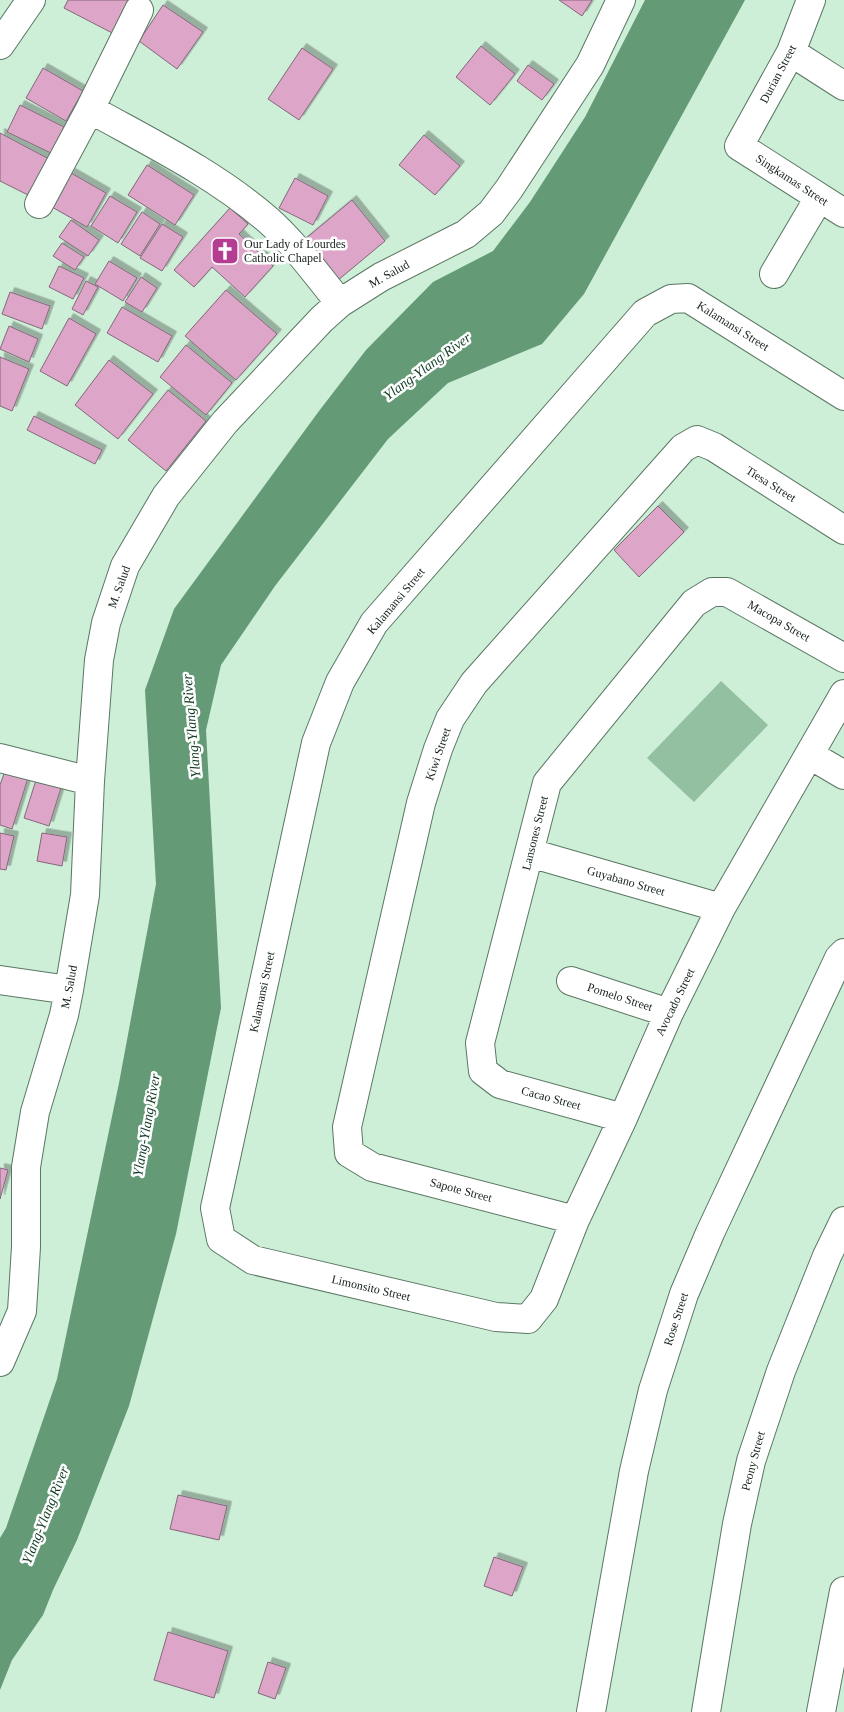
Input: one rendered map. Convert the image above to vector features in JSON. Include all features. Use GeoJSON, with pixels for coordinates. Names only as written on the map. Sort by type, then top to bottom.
{"type":"FeatureCollection","features":[{"type":"Feature","properties":{"kind":"street"},"geometry":{"type":"LineString","coordinates":[[0,44],[31,0]]}},
{"type":"Feature","properties":{"kind":"street","name":"M. Salud"},"geometry":{"type":"LineString","coordinates":[[0,1362],[22,1311],[26,1247],[26,1167],[35,1112],[64,1015],[85,895],[90,781],[99,660],[106,623],[125,566],[166,496],[214,437],[322,319],[340,304],[381,277],[466,234],[491,213],[509,189],[590,65],[621,0]]}},
{"type":"Feature","properties":{"kind":"street","name":"Durian Street"},"geometry":{"type":"LineString","coordinates":[[739,146],[791,52],[812,0]]}},
{"type":"Feature","properties":{"kind":"street"},"geometry":{"type":"LineString","coordinates":[[39,204],[90,109],[139,10]]}},
{"type":"Feature","properties":{"kind":"street"},"geometry":{"type":"LineString","coordinates":[[791,52],[844,86]]}},
{"type":"Feature","properties":{"kind":"street"},"geometry":{"type":"LineString","coordinates":[[90,109],[224,186],[267,220],[287,239],[340,304]]}},
{"type":"Feature","properties":{"kind":"street","name":"Singkamas Street"},"geometry":{"type":"LineString","coordinates":[[739,146],[844,213]]}},
{"type":"Feature","properties":{"kind":"street"},"geometry":{"type":"LineString","coordinates":[[774,274],[819,198]]}},
{"type":"Feature","properties":{"kind":"street","name":"Kalamansi Street"},"geometry":{"type":"LineString","coordinates":[[220,1239],[215,1208],[316,743],[340,682],[374,624],[646,313],[671,299],[688,298],[844,396]]}},
{"type":"Feature","properties":{"kind":"street","name":"Tiesa Street"},"geometry":{"type":"LineString","coordinates":[[697,440],[714,447],[844,530]]}},
{"type":"Feature","properties":{"kind":"street","name":"Kiwi Street"},"geometry":{"type":"LineString","coordinates":[[349,1153],[348,1127],[421,803],[438,749],[450,719],[474,683],[683,448],[697,440]]}},
{"type":"Feature","properties":{"kind":"street","name":"Macopa Street"},"geometry":{"type":"LineString","coordinates":[[712,592],[727,592],[844,658]]}},
{"type":"Feature","properties":{"kind":"street","name":"Lansones Street"},"geometry":{"type":"LineString","coordinates":[[483,1071],[480,1043],[547,783],[694,603],[712,592]]}},
{"type":"Feature","properties":{"kind":"street","name":"Avocado Street"},"geometry":{"type":"LineString","coordinates":[[528,1319],[544,1299],[575,1220],[623,1118],[669,1013],[722,908],[844,694]]}},
{"type":"Feature","properties":{"kind":"street"},"geometry":{"type":"LineString","coordinates":[[810,755],[844,775]]}},
{"type":"Feature","properties":{"kind":"street"},"geometry":{"type":"LineString","coordinates":[[0,758],[90,781]]}},
{"type":"Feature","properties":{"kind":"street","name":"Guyabano Street"},"geometry":{"type":"LineString","coordinates":[[530,853],[722,908]]}},
{"type":"Feature","properties":{"kind":"street","name":"Rose Street"},"geometry":{"type":"LineString","coordinates":[[591,1712],[634,1471],[653,1390],[684,1294],[710,1233],[839,958],[844,952]]}},
{"type":"Feature","properties":{"kind":"street"},"geometry":{"type":"LineString","coordinates":[[0,980],[69,990]]}},
{"type":"Feature","properties":{"kind":"street","name":"Pomelo Street"},"geometry":{"type":"LineString","coordinates":[[571,981],[669,1013]]}},
{"type":"Feature","properties":{"kind":"street","name":"Cacao Street"},"geometry":{"type":"LineString","coordinates":[[483,1071],[500,1084],[623,1118]]}},
{"type":"Feature","properties":{"kind":"street","name":"Sapote Street"},"geometry":{"type":"LineString","coordinates":[[349,1153],[372,1167],[575,1220]]}},
{"type":"Feature","properties":{"kind":"street","name":"Peony Street"},"geometry":{"type":"LineString","coordinates":[[706,1712],[737,1524],[751,1461],[781,1371],[827,1256],[844,1221]]}},
{"type":"Feature","properties":{"kind":"street","name":"Limonsito Street"},"geometry":{"type":"LineString","coordinates":[[220,1239],[253,1260],[496,1317],[528,1319]]}},
{"type":"Feature","properties":{"kind":"street"},"geometry":{"type":"LineString","coordinates":[[821,1712],[844,1591]]}},
{"type":"Feature","properties":{"kind":"shaded area"},"geometry":{"type":"Polygon","coordinates":[[[721,681],[768,725],[694,802],[647,758],[721,681]]]}},
{"type":"Feature","properties":{"kind":"water","name":"Ylang-Ylang River"},"geometry":{"type":"Polygon","coordinates":[[[645,0],[745,0],[584,294],[542,344],[448,383],[388,439],[275,586],[221,665],[206,730],[221,1008],[176,1234],[129,1406],[77,1540],[43,1615],[12,1660],[0,1690],[0,1538],[6,1528],[57,1379],[119,1083],[156,884],[145,690],[174,609],[366,350],[433,282],[493,251],[530,202],[585,117],[645,0]]]}},
{"type":"Feature","properties":{"kind":"building"},"geometry":{"type":"Polygon","coordinates":[[[68,0],[134,0],[118,36],[64,8],[68,0]]]}},
{"type":"Feature","properties":{"kind":"building"},"geometry":{"type":"Polygon","coordinates":[[[559,0],[592,0],[582,16],[559,0]]]}},
{"type":"Feature","properties":{"kind":"building"},"geometry":{"type":"Polygon","coordinates":[[[163,5],[203,32],[177,69],[139,41],[163,5]]]}},
{"type":"Feature","properties":{"kind":"building"},"geometry":{"type":"Polygon","coordinates":[[[481,46],[515,74],[490,105],[456,77],[481,46]]]}},
{"type":"Feature","properties":{"kind":"building"},"geometry":{"type":"Polygon","coordinates":[[[302,48],[333,69],[299,120],[268,99],[302,48]]]}},
{"type":"Feature","properties":{"kind":"building"},"geometry":{"type":"Polygon","coordinates":[[[528,65],[554,84],[542,100],[517,81],[528,65]]]}},
{"type":"Feature","properties":{"kind":"building"},"geometry":{"type":"Polygon","coordinates":[[[43,68],[83,91],[66,121],[26,98],[43,68]]]}},
{"type":"Feature","properties":{"kind":"building"},"geometry":{"type":"Polygon","coordinates":[[[20,105],[64,127],[51,153],[7,132],[20,105]]]}},
{"type":"Feature","properties":{"kind":"building"},"geometry":{"type":"Polygon","coordinates":[[[0,133],[49,159],[30,196],[0,181],[0,133]]]}},
{"type":"Feature","properties":{"kind":"building"},"geometry":{"type":"Polygon","coordinates":[[[424,135],[460,166],[435,195],[399,165],[424,135]]]}},
{"type":"Feature","properties":{"kind":"building"},"geometry":{"type":"Polygon","coordinates":[[[147,165],[194,195],[175,225],[128,195],[147,165]]]}},
{"type":"Feature","properties":{"kind":"building"},"geometry":{"type":"Polygon","coordinates":[[[71,173],[106,193],[87,227],[52,207],[71,173]]]}},
{"type":"Feature","properties":{"kind":"building"},"geometry":{"type":"Polygon","coordinates":[[[295,178],[328,196],[313,225],[279,208],[295,178]]]}},
{"type":"Feature","properties":{"kind":"building"},"geometry":{"type":"Polygon","coordinates":[[[110,196],[137,212],[118,243],[91,226],[110,196]]]}},
{"type":"Feature","properties":{"kind":"building"},"geometry":{"type":"Polygon","coordinates":[[[352,200],[385,241],[331,286],[298,245],[352,200]]]}},
{"type":"Feature","properties":{"kind":"building","name":"Our Lady of Lourdes Catholic Chapel"},"geometry":{"type":"Polygon","coordinates":[[[230,208],[248,224],[239,234],[273,266],[245,297],[212,267],[194,287],[174,270],[230,208]]]}},
{"type":"Feature","properties":{"kind":"building"},"geometry":{"type":"Polygon","coordinates":[[[142,212],[160,224],[140,256],[121,244],[142,212]]]}},
{"type":"Feature","properties":{"kind":"building"},"geometry":{"type":"Polygon","coordinates":[[[71,220],[99,240],[88,256],[59,237],[71,220]]]}},
{"type":"Feature","properties":{"kind":"building"},"geometry":{"type":"Polygon","coordinates":[[[162,224],[183,237],[162,271],[140,258],[162,224]]]}},
{"type":"Feature","properties":{"kind":"building"},"geometry":{"type":"Polygon","coordinates":[[[62,243],[84,257],[75,270],[53,256],[62,243]]]}},
{"type":"Feature","properties":{"kind":"building"},"geometry":{"type":"Polygon","coordinates":[[[109,261],[137,278],[123,301],[95,284],[109,261]]]}},
{"type":"Feature","properties":{"kind":"building"},"geometry":{"type":"Polygon","coordinates":[[[59,266],[84,278],[73,299],[49,287],[59,266]]]}},
{"type":"Feature","properties":{"kind":"building"},"geometry":{"type":"Polygon","coordinates":[[[141,277],[157,288],[142,312],[125,302],[141,277]]]}},
{"type":"Feature","properties":{"kind":"building"},"geometry":{"type":"Polygon","coordinates":[[[86,281],[98,287],[83,315],[72,309],[86,281]]]}},
{"type":"Feature","properties":{"kind":"building"},"geometry":{"type":"Polygon","coordinates":[[[226,290],[277,334],[236,380],[185,336],[226,290]]]}},
{"type":"Feature","properties":{"kind":"building"},"geometry":{"type":"Polygon","coordinates":[[[10,292],[50,306],[42,329],[2,314],[10,292]]]}},
{"type":"Feature","properties":{"kind":"building"},"geometry":{"type":"Polygon","coordinates":[[[122,307],[172,336],[158,362],[107,333],[122,307]]]}},
{"type":"Feature","properties":{"kind":"building"},"geometry":{"type":"Polygon","coordinates":[[[69,318],[96,334],[67,386],[40,371],[69,318]]]}},
{"type":"Feature","properties":{"kind":"building"},"geometry":{"type":"Polygon","coordinates":[[[9,326],[38,339],[29,362],[0,349],[9,326]]]}},
{"type":"Feature","properties":{"kind":"building"},"geometry":{"type":"Polygon","coordinates":[[[186,345],[232,383],[206,415],[160,377],[186,345]]]}},
{"type":"Feature","properties":{"kind":"building"},"geometry":{"type":"Polygon","coordinates":[[[0,357],[29,369],[12,411],[0,406],[0,357]]]}},
{"type":"Feature","properties":{"kind":"building"},"geometry":{"type":"Polygon","coordinates":[[[109,360],[153,394],[118,439],[75,405],[109,360]]]}},
{"type":"Feature","properties":{"kind":"building"},"geometry":{"type":"Polygon","coordinates":[[[168,390],[206,421],[166,471],[128,440],[168,390]]]}},
{"type":"Feature","properties":{"kind":"building"},"geometry":{"type":"Polygon","coordinates":[[[34,416],[102,450],[95,464],[27,430],[34,416]]]}},
{"type":"Feature","properties":{"kind":"building"},"geometry":{"type":"Polygon","coordinates":[[[658,506],[684,532],[639,577],[614,550],[658,506]]]}},
{"type":"Feature","properties":{"kind":"building"},"geometry":{"type":"Polygon","coordinates":[[[5,771],[28,778],[12,829],[0,825],[0,785],[5,771]]]}},
{"type":"Feature","properties":{"kind":"building"},"geometry":{"type":"Polygon","coordinates":[[[36,780],[61,788],[49,826],[24,818],[36,780]]]}},
{"type":"Feature","properties":{"kind":"building"},"geometry":{"type":"Polygon","coordinates":[[[0,833],[14,836],[6,870],[0,869],[0,833]]]}},
{"type":"Feature","properties":{"kind":"building"},"geometry":{"type":"Polygon","coordinates":[[[42,833],[67,837],[62,866],[37,861],[42,833]]]}},
{"type":"Feature","properties":{"kind":"building"},"geometry":{"type":"Polygon","coordinates":[[[0,1168],[8,1170],[0,1199],[0,1168]]]}},
{"type":"Feature","properties":{"kind":"building"},"geometry":{"type":"Polygon","coordinates":[[[178,1495],[227,1506],[219,1540],[170,1529],[178,1495]]]}},
{"type":"Feature","properties":{"kind":"building"},"geometry":{"type":"Polygon","coordinates":[[[494,1557],[523,1567],[512,1596],[484,1586],[494,1557]]]}},
{"type":"Feature","properties":{"kind":"building"},"geometry":{"type":"Polygon","coordinates":[[[168,1632],[228,1651],[214,1698],[154,1680],[168,1632]]]}},
{"type":"Feature","properties":{"kind":"building"},"geometry":{"type":"Polygon","coordinates":[[[268,1662],[286,1668],[275,1699],[258,1693],[268,1662]]]}},
{"type":"Feature","properties":{"kind":"place","name":"Our Lady of Lourdes Catholic Chapel"},"geometry":{"type":"Point","coordinates":[225,251]}}]}
